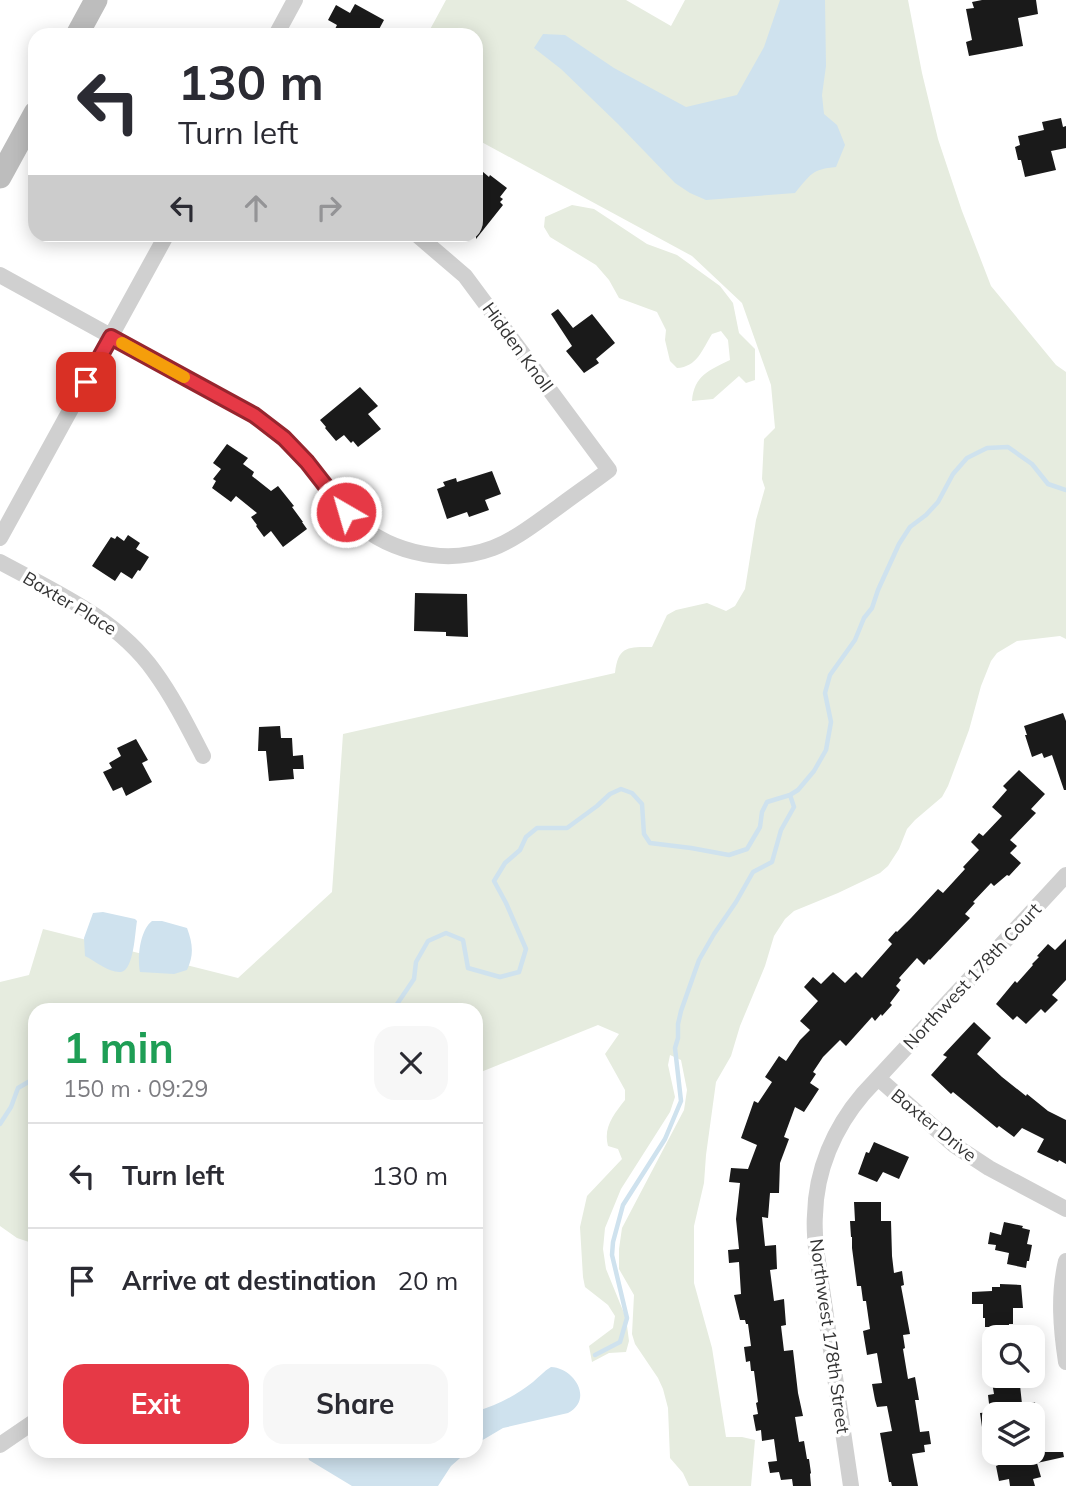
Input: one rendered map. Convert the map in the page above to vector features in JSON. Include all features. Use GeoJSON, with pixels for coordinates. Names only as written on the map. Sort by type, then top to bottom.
{"type":"FeatureCollection","features":[{"type":"Feature","properties":{"kind":"street"},"geometry":{"type":"LineString","coordinates":[[81,28],[96,0]]}},
{"type":"Feature","properties":{"kind":"street"},"geometry":{"type":"LineString","coordinates":[[280,28],[295,0]]}},
{"type":"Feature","properties":{"kind":"street"},"geometry":{"type":"LineString","coordinates":[[0,177],[28,126]]}},
{"type":"Feature","properties":{"kind":"street"},"geometry":{"type":"LineString","coordinates":[[0,538],[163,242]]}},
{"type":"Feature","properties":{"kind":"street","name":"Hidden Knoll"},"geometry":{"type":"LineString","coordinates":[[111,337],[254,415],[284,438],[346,512],[383,542],[432,556],[464,555],[494,548],[526,530],[609,470],[465,276],[425,242]]}},
{"type":"Feature","properties":{"kind":"street"},"geometry":{"type":"LineString","coordinates":[[0,275],[111,337]]}},
{"type":"Feature","properties":{"kind":"street","name":"Baxter Place"},"geometry":{"type":"LineString","coordinates":[[0,562],[83,607],[125,638],[153,669],[176,704],[203,756]]}},
{"type":"Feature","properties":{"kind":"street","name":"Northwest 178th Court"},"geometry":{"type":"LineString","coordinates":[[878,1078],[1066,875]]}},
{"type":"Feature","properties":{"kind":"street","name":"Baxter Drive"},"geometry":{"type":"LineString","coordinates":[[878,1078],[954,1145],[989,1168],[1066,1209]]}},
{"type":"Feature","properties":{"kind":"street","name":"Northwest 178th Street"},"geometry":{"type":"LineString","coordinates":[[851,1486],[816,1248],[815,1214],[819,1180],[829,1147],[844,1120],[878,1078]]}},
{"type":"Feature","properties":{"kind":"street"},"geometry":{"type":"LineString","coordinates":[[1066,1261],[1061,1299],[1061,1330],[1066,1362]]}},
{"type":"Feature","properties":{"kind":"street"},"geometry":{"type":"LineString","coordinates":[[0,1445],[28,1426]]}},
{"type":"Feature","properties":{"kind":"shaded area"},"geometry":{"type":"Polygon","coordinates":[[[446,0],[626,0],[671,26],[685,0],[908,0],[938,139],[991,286],[1056,365],[1066,372],[1066,639],[1060,636],[1017,641],[997,653],[981,686],[969,730],[948,786],[942,797],[907,829],[888,866],[880,873],[794,911],[785,919],[774,936],[731,1056],[716,1082],[704,1183],[694,1226],[694,1283],[712,1348],[726,1437],[755,1440],[751,1486],[689,1486],[683,1473],[670,1458],[668,1408],[663,1389],[635,1344],[632,1334],[634,1295],[619,1269],[622,1228],[684,1110],[687,1090],[681,1060],[670,1055],[668,1065],[675,1097],[670,1112],[621,1189],[605,1228],[603,1249],[606,1269],[626,1318],[629,1341],[626,1352],[609,1353],[592,1362],[589,1346],[613,1328],[615,1316],[608,1305],[585,1287],[580,1227],[587,1196],[622,1159],[618,1149],[608,1146],[607,1133],[613,1116],[625,1100],[625,1090],[605,1054],[619,1034],[598,1025],[483,1071],[483,1003],[28,1003],[28,1242],[17,1238],[0,1226],[0,982],[29,975],[43,929],[238,978],[332,892],[343,734],[615,673],[616,664],[626,650],[652,647],[667,615],[676,610],[707,603],[726,611],[735,606],[745,589],[756,520],[765,488],[762,479],[764,439],[775,428],[771,385],[742,303],[692,256],[483,143],[483,28],[431,28],[446,0]]]}},
{"type":"Feature","properties":{"kind":"shaded area"},"geometry":{"type":"Polygon","coordinates":[[[572,205],[594,209],[647,244],[677,255],[720,286],[733,303],[739,333],[755,349],[755,380],[746,383],[739,376],[713,399],[692,401],[696,385],[704,374],[730,360],[728,340],[721,331],[712,334],[702,352],[690,365],[677,368],[670,361],[665,340],[666,330],[657,312],[619,298],[596,265],[550,237],[544,227],[545,217],[572,205]]]}},
{"type":"Feature","properties":{"kind":"water"},"geometry":{"type":"Polygon","coordinates":[[[780,0],[825,0],[826,66],[822,95],[824,114],[837,125],[845,145],[836,167],[812,174],[795,193],[706,200],[690,193],[675,183],[561,69],[534,48],[543,34],[565,35],[614,68],[686,107],[737,95],[764,47],[780,0]]]}},
{"type":"Feature","properties":{"kind":"water"},"geometry":{"type":"Polygon","coordinates":[[[103,912],[137,921],[129,965],[121,972],[107,969],[85,956],[84,938],[93,913],[103,912]]]}},
{"type":"Feature","properties":{"kind":"water"},"geometry":{"type":"Polygon","coordinates":[[[152,921],[187,928],[192,949],[187,970],[174,974],[140,972],[140,945],[152,921]]]}},
{"type":"Feature","properties":{"kind":"water"},"geometry":{"type":"Polygon","coordinates":[[[551,1367],[573,1378],[580,1393],[576,1407],[568,1413],[503,1428],[483,1440],[483,1409],[513,1396],[551,1367]]]}},
{"type":"Feature","properties":{"kind":"water"},"geometry":{"type":"Polygon","coordinates":[[[460,1458],[451,1466],[438,1486],[352,1486],[309,1460],[460,1458]]]}},
{"type":"Feature","properties":{"kind":"building"},"geometry":{"type":"Polygon","coordinates":[[[1036,0],[1038,14],[1018,18],[1023,46],[969,56],[966,42],[972,40],[966,9],[974,8],[972,2],[1036,0]]]}},
{"type":"Feature","properties":{"kind":"building"},"geometry":{"type":"Polygon","coordinates":[[[355,4],[384,20],[380,28],[336,28],[337,25],[328,20],[336,5],[350,13],[355,4]]]}},
{"type":"Feature","properties":{"kind":"building"},"geometry":{"type":"Polygon","coordinates":[[[1061,118],[1063,127],[1066,126],[1066,148],[1051,151],[1056,170],[1025,177],[1015,147],[1020,145],[1018,136],[1044,130],[1042,122],[1061,118]]]}},
{"type":"Feature","properties":{"kind":"building"},"geometry":{"type":"Polygon","coordinates":[[[483,172],[507,188],[500,197],[503,199],[500,202],[503,205],[483,230],[483,172]]]}},
{"type":"Feature","properties":{"kind":"building"},"geometry":{"type":"Polygon","coordinates":[[[558,309],[573,328],[592,314],[615,343],[596,359],[599,363],[584,373],[566,351],[572,346],[551,314],[558,309]]]}},
{"type":"Feature","properties":{"kind":"building"},"geometry":{"type":"Polygon","coordinates":[[[360,387],[378,406],[368,414],[381,429],[358,447],[344,435],[336,441],[320,420],[360,387]]]}},
{"type":"Feature","properties":{"kind":"building"},"geometry":{"type":"Polygon","coordinates":[[[227,444],[248,458],[243,464],[254,472],[252,476],[271,491],[278,486],[307,529],[283,547],[271,531],[264,537],[251,517],[257,513],[236,496],[231,502],[212,488],[216,481],[213,479],[221,469],[213,463],[227,444]]]}},
{"type":"Feature","properties":{"kind":"building"},"geometry":{"type":"Polygon","coordinates":[[[492,471],[501,494],[485,500],[489,510],[469,517],[467,512],[447,519],[437,489],[445,486],[443,482],[456,478],[457,482],[492,471]]]}},
{"type":"Feature","properties":{"kind":"building"},"geometry":{"type":"Polygon","coordinates":[[[128,535],[140,543],[136,549],[149,557],[132,579],[121,572],[115,581],[92,566],[111,537],[115,539],[117,536],[124,541],[128,535]]]}},
{"type":"Feature","properties":{"kind":"building"},"geometry":{"type":"Polygon","coordinates":[[[415,593],[467,594],[468,637],[446,636],[446,632],[414,631],[415,593]]]}},
{"type":"Feature","properties":{"kind":"building"},"geometry":{"type":"Polygon","coordinates":[[[1063,713],[1066,721],[1066,790],[1052,755],[1044,758],[1042,753],[1032,757],[1024,726],[1063,713]]]}},
{"type":"Feature","properties":{"kind":"building"},"geometry":{"type":"Polygon","coordinates":[[[280,726],[281,738],[292,738],[293,756],[303,755],[304,769],[293,769],[294,779],[269,781],[266,751],[258,751],[259,727],[280,726]]]}},
{"type":"Feature","properties":{"kind":"building"},"geometry":{"type":"Polygon","coordinates":[[[136,739],[148,760],[142,763],[152,782],[126,796],[122,787],[113,791],[103,772],[112,768],[109,763],[121,756],[117,748],[136,739]]]}},
{"type":"Feature","properties":{"kind":"building"},"geometry":{"type":"Polygon","coordinates":[[[1019,770],[1045,794],[1031,809],[1036,813],[1010,840],[1017,846],[1010,853],[1021,863],[1009,876],[994,886],[991,883],[973,902],[975,903],[965,914],[970,918],[930,960],[924,965],[917,958],[899,978],[901,980],[896,986],[900,990],[882,1016],[881,1014],[875,1021],[872,1017],[846,1046],[840,1040],[823,1057],[813,1072],[816,1074],[810,1083],[819,1089],[804,1112],[795,1107],[784,1137],[789,1139],[780,1163],[779,1193],[770,1193],[768,1218],[762,1217],[765,1246],[776,1245],[777,1269],[770,1270],[774,1301],[784,1299],[786,1325],[781,1326],[784,1351],[793,1350],[803,1416],[795,1417],[799,1442],[804,1441],[811,1473],[811,1486],[793,1486],[792,1479],[781,1480],[779,1472],[770,1473],[768,1462],[777,1461],[774,1439],[762,1441],[761,1430],[756,1431],[753,1415],[758,1414],[758,1402],[754,1371],[751,1371],[750,1361],[746,1362],[744,1347],[751,1346],[748,1324],[745,1320],[740,1320],[734,1295],[741,1294],[739,1262],[729,1263],[728,1250],[739,1249],[736,1219],[740,1183],[729,1182],[731,1168],[748,1169],[757,1145],[741,1138],[754,1101],[758,1103],[772,1082],[765,1077],[779,1056],[786,1061],[810,1030],[800,1021],[818,1001],[804,987],[813,977],[821,984],[833,972],[845,983],[856,972],[862,978],[892,944],[888,940],[896,931],[938,889],[943,893],[965,869],[963,867],[979,850],[971,842],[979,833],[983,836],[1002,816],[992,807],[1007,790],[1003,786],[1019,770]]]}},
{"type":"Feature","properties":{"kind":"building"},"geometry":{"type":"Polygon","coordinates":[[[1066,939],[1066,980],[1052,995],[1058,1000],[1045,1013],[1041,1009],[1026,1024],[1017,1016],[1013,1020],[996,1004],[1033,965],[1048,944],[1055,950],[1066,939]]]}},
{"type":"Feature","properties":{"kind":"building"},"geometry":{"type":"Polygon","coordinates":[[[974,1022],[991,1038],[977,1054],[1026,1096],[1027,1094],[1048,1111],[1066,1120],[1066,1164],[1037,1152],[1044,1139],[1022,1128],[1014,1137],[999,1126],[997,1128],[953,1092],[951,1094],[931,1075],[947,1057],[943,1055],[974,1022]]]}},
{"type":"Feature","properties":{"kind":"building"},"geometry":{"type":"Polygon","coordinates":[[[874,1142],[909,1157],[899,1179],[883,1172],[877,1182],[858,1174],[866,1152],[869,1153],[874,1142]]]}},
{"type":"Feature","properties":{"kind":"building"},"geometry":{"type":"Polygon","coordinates":[[[854,1202],[881,1202],[881,1221],[891,1221],[894,1273],[902,1271],[904,1285],[901,1286],[910,1334],[903,1335],[908,1379],[915,1377],[920,1432],[929,1431],[931,1444],[924,1445],[925,1452],[912,1454],[918,1486],[892,1486],[889,1482],[880,1433],[892,1431],[887,1406],[877,1407],[872,1384],[882,1383],[877,1353],[867,1355],[863,1331],[870,1329],[866,1301],[863,1301],[861,1286],[857,1286],[852,1248],[850,1221],[855,1221],[854,1202]]]}},
{"type":"Feature","properties":{"kind":"building"},"geometry":{"type":"Polygon","coordinates":[[[1004,1222],[1030,1230],[1027,1244],[1032,1245],[1026,1268],[1007,1264],[1009,1253],[995,1250],[996,1245],[988,1244],[990,1232],[1001,1235],[1004,1222]]]}},
{"type":"Feature","properties":{"kind":"building"},"geometry":{"type":"Polygon","coordinates":[[[1000,1284],[1021,1285],[1023,1308],[1013,1308],[1013,1324],[985,1325],[983,1304],[972,1304],[972,1292],[992,1291],[992,1287],[1000,1287],[1000,1284]]]}},
{"type":"Feature","properties":{"kind":"building"},"geometry":{"type":"Polygon","coordinates":[[[993,1388],[1020,1388],[1022,1402],[989,1402],[988,1395],[994,1394],[993,1388]]]}},
{"type":"Feature","properties":{"kind":"building"},"geometry":{"type":"Polygon","coordinates":[[[1045,1452],[1063,1452],[1064,1457],[1045,1461],[1045,1452]]]}},
{"type":"Feature","properties":{"kind":"building"},"geometry":{"type":"Polygon","coordinates":[[[1038,1465],[1041,1477],[1033,1479],[1035,1486],[1010,1486],[1009,1479],[999,1481],[996,1466],[1038,1465]]]}},
{"type":"Feature","properties":{"kind":"waterway"},"geometry":{"type":"LineString","coordinates":[[398,1003],[414,979],[416,962],[428,941],[446,933],[463,940],[468,968],[500,977],[519,972],[526,949],[494,881],[505,863],[520,850],[526,837],[537,828],[567,828],[610,794],[621,789],[632,793],[642,804],[644,834],[650,843],[729,855],[747,849],[760,827],[762,812],[767,802],[798,790],[814,771],[826,750],[831,722],[825,693],[830,675],[855,640],[864,618],[872,608],[899,544],[910,527],[938,502],[953,474],[967,458],[987,448],[1008,447],[1032,464],[1048,484],[1066,490]]}},
{"type":"Feature","properties":{"kind":"waterway"},"geometry":{"type":"LineString","coordinates":[[595,1355],[620,1342],[627,1318],[612,1255],[613,1242],[623,1205],[665,1139],[681,1101],[675,1048],[681,1011],[699,960],[714,934],[753,872],[772,862],[781,830],[794,807],[790,795]]}},
{"type":"Feature","properties":{"kind":"waterway"},"geometry":{"type":"LineString","coordinates":[[0,1124],[11,1107],[18,1088],[28,1082]]}},
{"type":"Feature","properties":{"kind":"slow traffic"},"geometry":{"type":"LineString","coordinates":[[122,343],[184,377]]}},
{"type":"Feature","properties":{"kind":"route"},"geometry":{"type":"LineString","coordinates":[[86,382],[111,337],[254,415],[284,438],[307,462],[346,512]]}}]}
